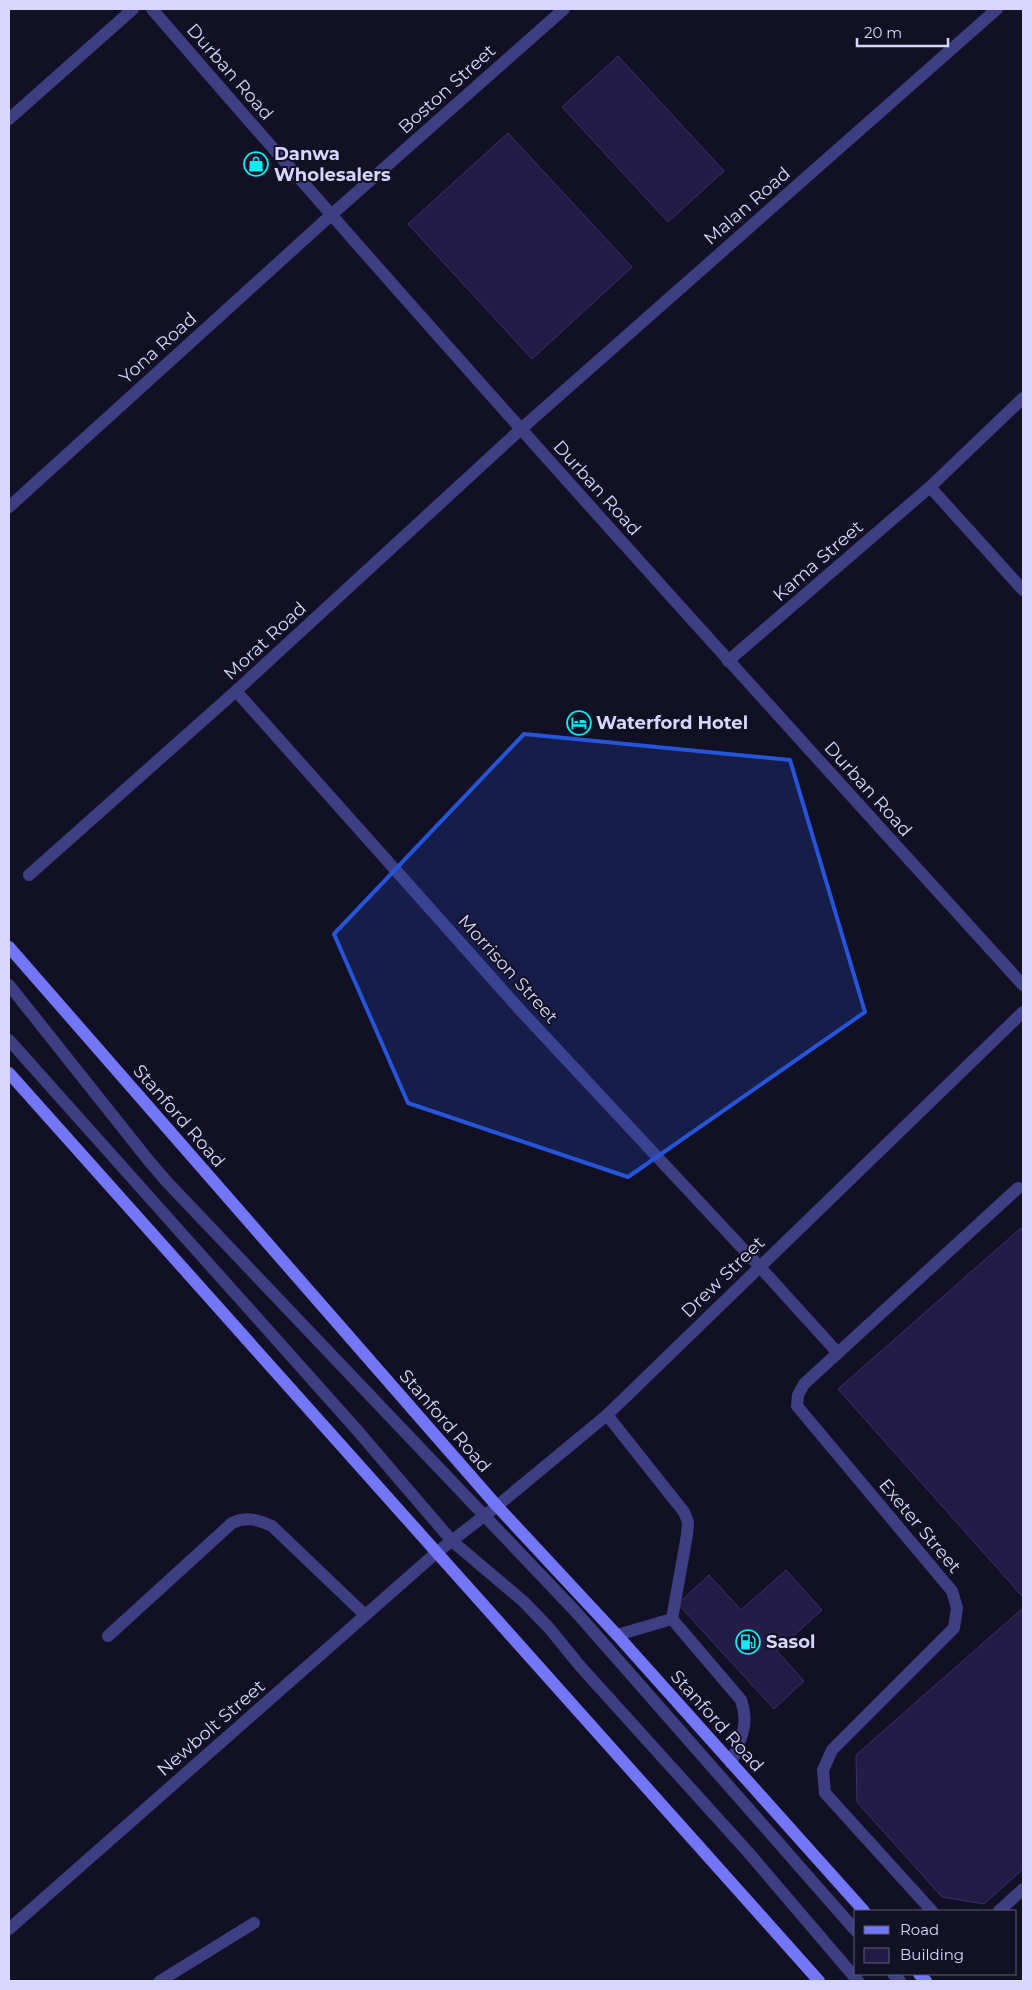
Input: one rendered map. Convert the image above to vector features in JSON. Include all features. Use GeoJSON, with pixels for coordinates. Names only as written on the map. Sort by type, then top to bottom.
{"type":"FeatureCollection","features":[{"type":"Feature","properties":{"kind":"main road","name":"Stanford Road"},"geometry":{"type":"LineString","coordinates":[[9,947],[497,1506],[617,1635],[863,1910]]}},
{"type":"Feature","properties":{"kind":"main road"},"geometry":{"type":"LineString","coordinates":[[9,1073],[819,1981]]}},
{"type":"Feature","properties":{"kind":"street"},"geometry":{"type":"LineString","coordinates":[[9,119],[133,9]]}},
{"type":"Feature","properties":{"kind":"street","name":"Durban Road"},"geometry":{"type":"LineString","coordinates":[[152,9],[330,216],[728,661],[1023,985]]}},
{"type":"Feature","properties":{"kind":"street","name":"Boston Street"},"geometry":{"type":"LineString","coordinates":[[330,216],[564,9]]}},
{"type":"Feature","properties":{"kind":"street","name":"Malan Road"},"geometry":{"type":"LineString","coordinates":[[521,430],[997,9]]}},
{"type":"Feature","properties":{"kind":"street","name":"Yona Road"},"geometry":{"type":"LineString","coordinates":[[9,507],[330,216]]}},
{"type":"Feature","properties":{"kind":"street","name":"Kama Street"},"geometry":{"type":"LineString","coordinates":[[728,661],[930,487],[1023,398]]}},
{"type":"Feature","properties":{"kind":"street","name":"Morat Road"},"geometry":{"type":"LineString","coordinates":[[29,875],[236,691],[521,430]]}},
{"type":"Feature","properties":{"kind":"street"},"geometry":{"type":"LineString","coordinates":[[930,487],[1023,590]]}},
{"type":"Feature","properties":{"kind":"street","name":"Morrison Street"},"geometry":{"type":"LineString","coordinates":[[236,691],[522,1012],[838,1352]]}},
{"type":"Feature","properties":{"kind":"street"},"geometry":{"type":"LineString","coordinates":[[9,985],[148,1161],[576,1612],[854,1929]]}},
{"type":"Feature","properties":{"kind":"street","name":"Drew Street"},"geometry":{"type":"LineString","coordinates":[[436,1553],[497,1506],[606,1415],[1023,1012]]}},
{"type":"Feature","properties":{"kind":"street"},"geometry":{"type":"LineString","coordinates":[[9,1040],[344,1415],[452,1541],[524,1602],[549,1628],[580,1666],[748,1852],[858,1981]]}},
{"type":"Feature","properties":{"kind":"street","name":"Exeter Street"},"geometry":{"type":"LineString","coordinates":[[931,1910],[825,1793],[823,1770],[832,1750],[954,1628],[957,1608],[952,1591],[797,1406],[798,1395],[804,1384],[838,1352],[1018,1188]]}},
{"type":"Feature","properties":{"kind":"street"},"geometry":{"type":"LineString","coordinates":[[606,1415],[684,1512],[688,1522],[672,1619],[741,1700],[746,1714],[746,1722],[731,1763]]}},
{"type":"Feature","properties":{"kind":"street"},"geometry":{"type":"LineString","coordinates":[[108,1636],[226,1528],[242,1519],[257,1519],[272,1526],[365,1616]]}},
{"type":"Feature","properties":{"kind":"street","name":"Newbolt Street"},"geometry":{"type":"LineString","coordinates":[[9,1929],[436,1553]]}},
{"type":"Feature","properties":{"kind":"street"},"geometry":{"type":"LineString","coordinates":[[617,1635],[672,1619]]}},
{"type":"Feature","properties":{"kind":"street"},"geometry":{"type":"LineString","coordinates":[[1000,1910],[1023,1889]]}},
{"type":"Feature","properties":{"kind":"street"},"geometry":{"type":"LineString","coordinates":[[160,1981],[254,1923]]}},
{"type":"Feature","properties":{"kind":"highlighted area"},"geometry":{"type":"Polygon","coordinates":[[[524,734],[790,760],[865,1012],[628,1177],[408,1103],[334,934],[524,734]]]}},
{"type":"Feature","properties":{"kind":"building"},"geometry":{"type":"Polygon","coordinates":[[[618,56],[724,171],[668,222],[562,107],[618,56]]]}},
{"type":"Feature","properties":{"kind":"building"},"geometry":{"type":"Polygon","coordinates":[[[508,133],[632,267],[532,359],[408,224],[508,133]]]}},
{"type":"Feature","properties":{"kind":"building"},"geometry":{"type":"Polygon","coordinates":[[[1021,1228],[1023,1231],[1023,1597],[838,1389],[1021,1228]]]}},
{"type":"Feature","properties":{"kind":"building"},"geometry":{"type":"Polygon","coordinates":[[[786,1570],[822,1610],[777,1651],[804,1681],[774,1709],[678,1604],[709,1575],[741,1610],[786,1570]]]}},
{"type":"Feature","properties":{"kind":"building"},"geometry":{"type":"Polygon","coordinates":[[[1023,1608],[1023,1869],[984,1904],[942,1897],[857,1802],[856,1755],[1023,1608]]]}},
{"type":"Feature","properties":{"kind":"place","name":"Danwa Wholesalers"},"geometry":{"type":"Point","coordinates":[256,164]}},
{"type":"Feature","properties":{"kind":"place","name":"Waterford Hotel"},"geometry":{"type":"Point","coordinates":[579,723]}},
{"type":"Feature","properties":{"kind":"place","name":"Sasol"},"geometry":{"type":"Point","coordinates":[748,1642]}}]}
